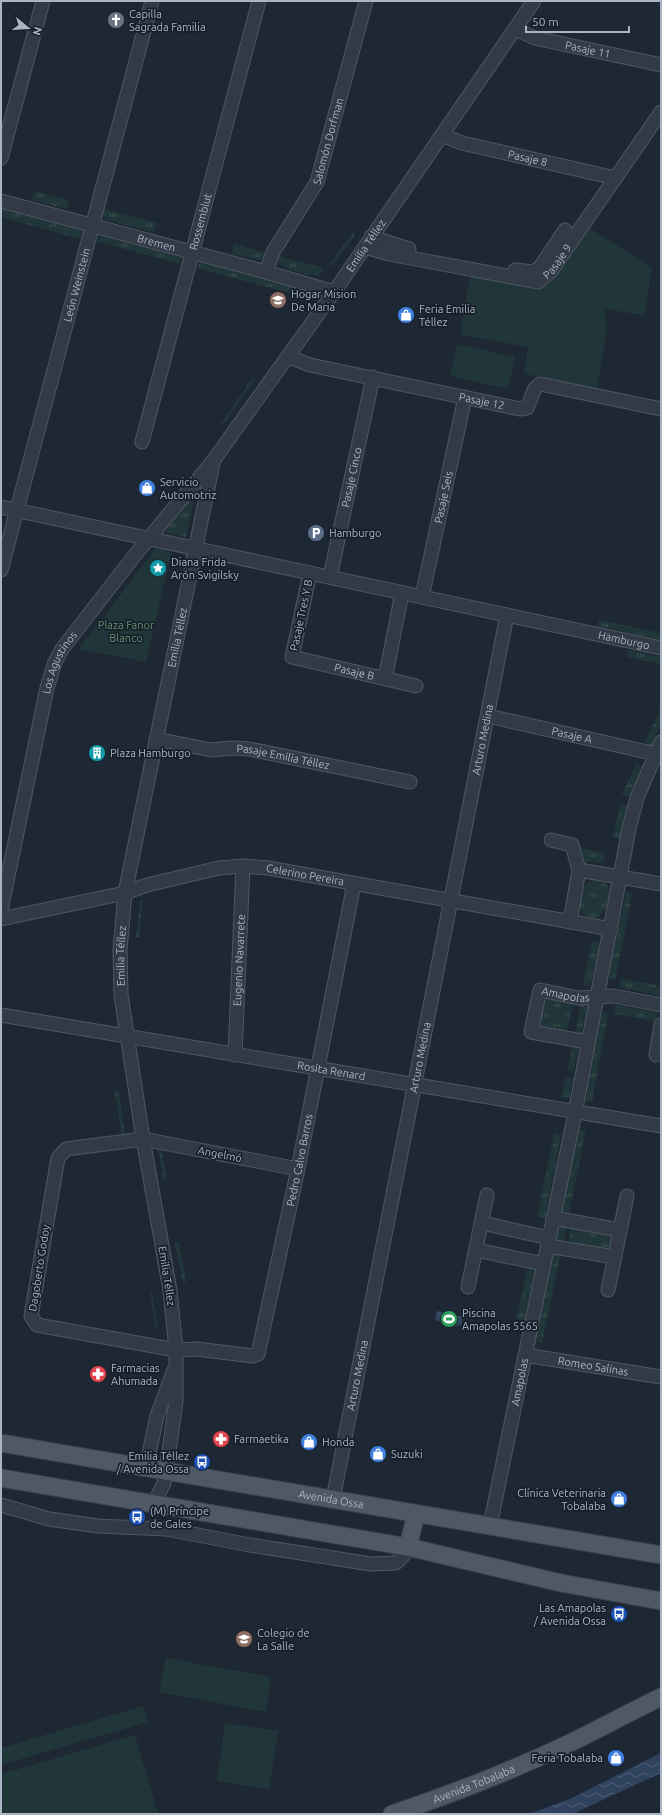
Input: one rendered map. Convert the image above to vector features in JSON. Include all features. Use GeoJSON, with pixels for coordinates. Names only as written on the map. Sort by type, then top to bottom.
{"type":"FeatureCollection","features":[{"type":"Feature","properties":{"kind":"main road","name":"Avenida Ossa"},"geometry":{"type":"LineString","coordinates":[[1,1444],[333,1499],[661,1556]]}},
{"type":"Feature","properties":{"kind":"main road"},"geometry":{"type":"LineString","coordinates":[[1,1478],[153,1505],[408,1547],[561,1583],[661,1601]]}},
{"type":"Feature","properties":{"kind":"main road"},"geometry":{"type":"LineString","coordinates":[[408,1547],[416,1514]]}},
{"type":"Feature","properties":{"kind":"main road","name":"Avenida Tobalaba"},"geometry":{"type":"LineString","coordinates":[[392,1814],[462,1789],[519,1766],[661,1697]]}},
{"type":"Feature","properties":{"kind":"street"},"geometry":{"type":"LineString","coordinates":[[1,158],[43,1]]}},
{"type":"Feature","properties":{"kind":"street","name":"León Weinstein"},"geometry":{"type":"LineString","coordinates":[[1,570],[152,1]]}},
{"type":"Feature","properties":{"kind":"street","name":"Rossemblut"},"geometry":{"type":"LineString","coordinates":[[142,442],[259,1]]}},
{"type":"Feature","properties":{"kind":"street","name":"Salomón Dorfman"},"geometry":{"type":"LineString","coordinates":[[266,272],[273,252],[316,182],[323,164],[366,1]]}},
{"type":"Feature","properties":{"kind":"street","name":"Emilia Téllez"},"geometry":{"type":"LineString","coordinates":[[153,1505],[161,1489],[166,1472],[176,1402],[176,1350],[170,1290],[143,1139],[121,995],[120,957],[125,892],[213,461],[289,357],[534,1]]}},
{"type":"Feature","properties":{"kind":"street","name":"Pasaje 11"},"geometry":{"type":"LineString","coordinates":[[515,29],[536,38],[661,65]]}},
{"type":"Feature","properties":{"kind":"street","name":"Pasaje 9"},"geometry":{"type":"LineString","coordinates":[[368,242],[389,254],[538,282],[551,271],[615,178],[660,117]]}},
{"type":"Feature","properties":{"kind":"street","name":"Pasaje 8"},"geometry":{"type":"LineString","coordinates":[[442,135],[462,143],[615,178]]}},
{"type":"Feature","properties":{"kind":"street","name":"Bremen"},"geometry":{"type":"LineString","coordinates":[[1,200],[334,292]]}},
{"type":"Feature","properties":{"kind":"street"},"geometry":{"type":"LineString","coordinates":[[368,242],[534,272],[541,266],[565,230]]}},
{"type":"Feature","properties":{"kind":"street","name":"Pasaje 12"},"geometry":{"type":"LineString","coordinates":[[289,357],[310,365],[520,409],[527,408],[535,388],[540,384],[661,409]]}},
{"type":"Feature","properties":{"kind":"street","name":"Pasaje Cinco"},"geometry":{"type":"LineString","coordinates":[[330,577],[373,377]]}},
{"type":"Feature","properties":{"kind":"street","name":"Pasaje Seis"},"geometry":{"type":"LineString","coordinates":[[422,597],[465,397]]}},
{"type":"Feature","properties":{"kind":"street","name":"Los Agustinos"},"geometry":{"type":"LineString","coordinates":[[1,910],[47,688],[55,662],[69,637],[213,461]]}},
{"type":"Feature","properties":{"kind":"street","name":"Hamburgo"},"geometry":{"type":"LineString","coordinates":[[1,507],[661,648]]}},
{"type":"Feature","properties":{"kind":"street","name":"Pasaje Tres Y B"},"geometry":{"type":"LineString","coordinates":[[292,658],[310,573]]}},
{"type":"Feature","properties":{"kind":"street"},"geometry":{"type":"LineString","coordinates":[[386,679],[402,593]]}},
{"type":"Feature","properties":{"kind":"street","name":"Arturo Medina"},"geometry":{"type":"LineString","coordinates":[[333,1499],[507,615]]}},
{"type":"Feature","properties":{"kind":"street","name":"Pasaje B"},"geometry":{"type":"LineString","coordinates":[[292,658],[416,686]]}},
{"type":"Feature","properties":{"kind":"street","name":"Pasaje A"},"geometry":{"type":"LineString","coordinates":[[488,716],[656,754]]}},
{"type":"Feature","properties":{"kind":"street","name":"Pasaje Emilia Téllez"},"geometry":{"type":"LineString","coordinates":[[156,739],[211,750],[232,748],[249,749],[410,782]]}},
{"type":"Feature","properties":{"kind":"street","name":"Amapolas"},"geometry":{"type":"LineString","coordinates":[[490,1526],[575,1112],[637,798],[661,742]]}},
{"type":"Feature","properties":{"kind":"street"},"geometry":{"type":"LineString","coordinates":[[551,840],[572,845],[579,870],[570,922]]}},
{"type":"Feature","properties":{"kind":"street","name":"Celerino Pereira"},"geometry":{"type":"LineString","coordinates":[[1,919],[125,892],[147,885],[219,868],[243,866],[268,868],[611,929]]}},
{"type":"Feature","properties":{"kind":"street","name":"Eugenio Navarrete"},"geometry":{"type":"LineString","coordinates":[[235,1054],[243,866]]}},
{"type":"Feature","properties":{"kind":"street"},"geometry":{"type":"LineString","coordinates":[[579,870],[661,884]]}},
{"type":"Feature","properties":{"kind":"street","name":"Pedro Calvo Barros"},"geometry":{"type":"LineString","coordinates":[[176,1350],[197,1349],[254,1356],[261,1350],[354,884]]}},
{"type":"Feature","properties":{"kind":"street","name":"Amapolas"},"geometry":{"type":"LineString","coordinates":[[588,1042],[531,1032],[540,990],[578,998],[614,996],[661,1005]]}},
{"type":"Feature","properties":{"kind":"street","name":"Rosita Renard"},"geometry":{"type":"LineString","coordinates":[[1,1015],[661,1126]]}},
{"type":"Feature","properties":{"kind":"street"},"geometry":{"type":"LineString","coordinates":[[656,1055],[661,1026]]}},
{"type":"Feature","properties":{"kind":"street","name":"Angelmó"},"geometry":{"type":"LineString","coordinates":[[143,1139],[298,1169]]}},
{"type":"Feature","properties":{"kind":"street","name":"Dagoberto Godoy"},"geometry":{"type":"LineString","coordinates":[[143,1139],[66,1149],[58,1158],[31,1316],[37,1325],[176,1350]]}},
{"type":"Feature","properties":{"kind":"street"},"geometry":{"type":"LineString","coordinates":[[468,1287],[488,1195]]}},
{"type":"Feature","properties":{"kind":"street"},"geometry":{"type":"LineString","coordinates":[[608,1290],[627,1196]]}},
{"type":"Feature","properties":{"kind":"street"},"geometry":{"type":"LineString","coordinates":[[553,1218],[620,1230]]}},
{"type":"Feature","properties":{"kind":"street"},"geometry":{"type":"LineString","coordinates":[[482,1223],[548,1242],[615,1257]]}},
{"type":"Feature","properties":{"kind":"street"},"geometry":{"type":"LineString","coordinates":[[476,1250],[544,1264]]}},
{"type":"Feature","properties":{"kind":"street","name":"Romeo Salinas"},"geometry":{"type":"LineString","coordinates":[[525,1355],[661,1377]]}},
{"type":"Feature","properties":{"kind":"street","name":"Emilia Téllez"},"geometry":{"type":"LineString","coordinates":[[146,1468],[157,1416],[175,1368]]}},
{"type":"Feature","properties":{"kind":"street"},"geometry":{"type":"LineString","coordinates":[[1,1505],[49,1520],[98,1526],[166,1529],[250,1545],[371,1564],[396,1563],[404,1556],[408,1547]]}},
{"type":"Feature","properties":{"kind":"green space"},"geometry":{"type":"Polygon","coordinates":[[[34,191],[69,200],[67,209],[32,200],[34,191]]]}},
{"type":"Feature","properties":{"kind":"green space"},"geometry":{"type":"Polygon","coordinates":[[[1,208],[82,230],[80,239],[1,217],[1,208]]]}},
{"type":"Feature","properties":{"kind":"green space"},"geometry":{"type":"Polygon","coordinates":[[[103,209],[157,223],[154,232],[107,220],[102,213],[103,209]]]}},
{"type":"Feature","properties":{"kind":"green space"},"geometry":{"type":"Polygon","coordinates":[[[585,225],[652,268],[644,315],[604,309],[607,328],[597,388],[524,374],[528,347],[460,335],[471,271],[547,285],[585,225]]]}},
{"type":"Feature","properties":{"kind":"green space"},"geometry":{"type":"Polygon","coordinates":[[[353,233],[355,235],[332,266],[329,265],[353,233]]]}},
{"type":"Feature","properties":{"kind":"green space"},"geometry":{"type":"Polygon","coordinates":[[[101,236],[181,257],[180,264],[95,241],[101,236]]]}},
{"type":"Feature","properties":{"kind":"green space"},"geometry":{"type":"Polygon","coordinates":[[[234,244],[268,253],[267,257],[259,260],[231,253],[234,244]]]}},
{"type":"Feature","properties":{"kind":"green space"},"geometry":{"type":"Polygon","coordinates":[[[275,255],[323,268],[319,276],[298,272],[280,265],[275,255]]]}},
{"type":"Feature","properties":{"kind":"green space"},"geometry":{"type":"Polygon","coordinates":[[[200,262],[300,288],[306,294],[304,297],[197,268],[200,262]]]}},
{"type":"Feature","properties":{"kind":"green space"},"geometry":{"type":"Polygon","coordinates":[[[457,344],[515,357],[508,389],[450,376],[457,344]]]}},
{"type":"Feature","properties":{"kind":"green space"},"geometry":{"type":"Polygon","coordinates":[[[253,377],[256,378],[223,425],[221,424],[253,377]]]}},
{"type":"Feature","properties":{"kind":"green space"},"geometry":{"type":"Polygon","coordinates":[[[193,492],[196,492],[186,537],[167,533],[167,527],[193,492]]]}},
{"type":"Feature","properties":{"kind":"green space","name":"Plaza Fanor Blanco"},"geometry":{"type":"Polygon","coordinates":[[[158,548],[171,553],[146,662],[79,649],[155,549],[158,548]]]}},
{"type":"Feature","properties":{"kind":"green space"},"geometry":{"type":"Polygon","coordinates":[[[599,620],[661,633],[661,640],[598,626],[599,620]]]}},
{"type":"Feature","properties":{"kind":"green space"},"geometry":{"type":"Polygon","coordinates":[[[628,650],[661,657],[661,664],[627,657],[628,650]]]}},
{"type":"Feature","properties":{"kind":"green space"},"geometry":{"type":"Polygon","coordinates":[[[661,706],[661,724],[650,748],[644,745],[661,706]]]}},
{"type":"Feature","properties":{"kind":"green space"},"geometry":{"type":"Polygon","coordinates":[[[636,764],[642,767],[629,797],[622,795],[636,764]]]}},
{"type":"Feature","properties":{"kind":"green space"},"geometry":{"type":"Polygon","coordinates":[[[620,805],[627,806],[620,839],[613,837],[620,805]]]}},
{"type":"Feature","properties":{"kind":"green space"},"geometry":{"type":"Polygon","coordinates":[[[575,847],[605,853],[603,863],[592,861],[581,863],[575,847]]]}},
{"type":"Feature","properties":{"kind":"green space"},"geometry":{"type":"Polygon","coordinates":[[[595,879],[607,884],[610,894],[605,909],[596,919],[584,915],[579,908],[583,890],[590,881],[595,879]]]}},
{"type":"Feature","properties":{"kind":"green space"},"geometry":{"type":"Polygon","coordinates":[[[626,892],[632,894],[615,980],[608,979],[626,892]]]}},
{"type":"Feature","properties":{"kind":"green space"},"geometry":{"type":"Polygon","coordinates":[[[140,901],[143,901],[139,937],[136,937],[140,901]]]}},
{"type":"Feature","properties":{"kind":"green space"},"geometry":{"type":"Polygon","coordinates":[[[592,941],[598,942],[599,948],[590,986],[583,984],[592,941]]]}},
{"type":"Feature","properties":{"kind":"green space"},"geometry":{"type":"Polygon","coordinates":[[[621,978],[661,986],[661,996],[619,987],[621,978]]]}},
{"type":"Feature","properties":{"kind":"green space"},"geometry":{"type":"Polygon","coordinates":[[[541,992],[574,999],[566,1036],[534,1029],[541,992]]]}},
{"type":"Feature","properties":{"kind":"green space"},"geometry":{"type":"Polygon","coordinates":[[[581,1002],[588,1003],[580,1039],[574,1038],[581,1002]]]}},
{"type":"Feature","properties":{"kind":"green space"},"geometry":{"type":"Polygon","coordinates":[[[615,1005],[658,1013],[657,1022],[614,1014],[615,1005]]]}},
{"type":"Feature","properties":{"kind":"green space"},"geometry":{"type":"Polygon","coordinates":[[[602,1012],[608,1014],[592,1102],[585,1101],[602,1012]]]}},
{"type":"Feature","properties":{"kind":"green space"},"geometry":{"type":"Polygon","coordinates":[[[573,1041],[580,1043],[573,1072],[567,1071],[573,1041]]]}},
{"type":"Feature","properties":{"kind":"green space"},"geometry":{"type":"Polygon","coordinates":[[[566,1077],[573,1078],[569,1098],[561,1098],[566,1077]]]}},
{"type":"Feature","properties":{"kind":"green space"},"geometry":{"type":"Polygon","coordinates":[[[114,1090],[119,1090],[125,1133],[122,1135],[114,1090]]]}},
{"type":"Feature","properties":{"kind":"green space"},"geometry":{"type":"Polygon","coordinates":[[[578,1129],[586,1131],[568,1218],[561,1217],[578,1129]]]}},
{"type":"Feature","properties":{"kind":"green space"},"geometry":{"type":"Polygon","coordinates":[[[554,1133],[561,1135],[545,1218],[537,1217],[554,1133]]]}},
{"type":"Feature","properties":{"kind":"green space"},"geometry":{"type":"Polygon","coordinates":[[[161,1149],[167,1178],[164,1179],[158,1150],[161,1149]]]}},
{"type":"Feature","properties":{"kind":"green space"},"geometry":{"type":"Polygon","coordinates":[[[559,1222],[567,1224],[563,1245],[555,1244],[559,1222]]]}},
{"type":"Feature","properties":{"kind":"green space"},"geometry":{"type":"Polygon","coordinates":[[[571,1224],[614,1232],[611,1253],[568,1246],[571,1224]]]}},
{"type":"Feature","properties":{"kind":"green space"},"geometry":{"type":"Polygon","coordinates":[[[179,1242],[186,1282],[183,1283],[175,1243],[179,1242]]]}},
{"type":"Feature","properties":{"kind":"green space"},"geometry":{"type":"Polygon","coordinates":[[[554,1249],[561,1251],[542,1343],[536,1341],[536,1339],[554,1249]]]}},
{"type":"Feature","properties":{"kind":"green space"},"geometry":{"type":"Polygon","coordinates":[[[528,1265],[535,1267],[524,1323],[516,1322],[528,1265]]]}},
{"type":"Feature","properties":{"kind":"green space"},"geometry":{"type":"Polygon","coordinates":[[[150,1292],[152,1292],[158,1328],[156,1329],[150,1292]]]}},
{"type":"Feature","properties":{"kind":"green space"},"geometry":{"type":"Polygon","coordinates":[[[166,1658],[271,1677],[266,1712],[159,1692],[166,1658]]]}},
{"type":"Feature","properties":{"kind":"green space"},"geometry":{"type":"Polygon","coordinates":[[[143,1706],[148,1722],[1,1765],[1,1748],[143,1706]]]}},
{"type":"Feature","properties":{"kind":"green space"},"geometry":{"type":"Polygon","coordinates":[[[225,1723],[278,1731],[269,1789],[217,1781],[225,1723]]]}},
{"type":"Feature","properties":{"kind":"green space"},"geometry":{"type":"Polygon","coordinates":[[[135,1735],[158,1814],[1,1814],[1,1774],[135,1735]]]}},
{"type":"Feature","properties":{"kind":"water","name":"Piscina Amapolas 5565"},"geometry":{"type":"Polygon","coordinates":[[[437,1311],[463,1317],[461,1326],[435,1320],[437,1311]]]}},
{"type":"Feature","properties":{"kind":"water"},"geometry":{"type":"Polygon","coordinates":[[[661,1753],[661,1773],[572,1814],[529,1814],[572,1798],[661,1753]]]}},
{"type":"Feature","properties":{"kind":"place","name":"Capilla Sagrada Familia"},"geometry":{"type":"Point","coordinates":[116,20]}},
{"type":"Feature","properties":{"kind":"place","name":"Hogar Mision De Maria"},"geometry":{"type":"Point","coordinates":[278,300]}},
{"type":"Feature","properties":{"kind":"place","name":"Feria Emilia Téllez"},"geometry":{"type":"Point","coordinates":[406,315]}},
{"type":"Feature","properties":{"kind":"place","name":"Servicio Automotriz"},"geometry":{"type":"Point","coordinates":[147,488]}},
{"type":"Feature","properties":{"kind":"place","name":"Hamburgo"},"geometry":{"type":"Point","coordinates":[316,533]}},
{"type":"Feature","properties":{"kind":"place","name":"Diana Frida Arón Svigilsky"},"geometry":{"type":"Point","coordinates":[158,568]}},
{"type":"Feature","properties":{"kind":"place","name":"Plaza Hamburgo"},"geometry":{"type":"Point","coordinates":[97,753]}},
{"type":"Feature","properties":{"kind":"place","name":"Piscina Amapolas 5565"},"geometry":{"type":"Point","coordinates":[449,1319]}},
{"type":"Feature","properties":{"kind":"place","name":"Farmacias Ahumada"},"geometry":{"type":"Point","coordinates":[98,1374]}},
{"type":"Feature","properties":{"kind":"place","name":"Farmaetika"},"geometry":{"type":"Point","coordinates":[221,1439]}},
{"type":"Feature","properties":{"kind":"place","name":"Honda"},"geometry":{"type":"Point","coordinates":[309,1442]}},
{"type":"Feature","properties":{"kind":"place","name":"Suzuki"},"geometry":{"type":"Point","coordinates":[378,1454]}},
{"type":"Feature","properties":{"kind":"place","name":"Emilia Téllez / Avenida Ossa"},"geometry":{"type":"Point","coordinates":[202,1462]}},
{"type":"Feature","properties":{"kind":"place","name":"Clínica Veterinaria Tobalaba"},"geometry":{"type":"Point","coordinates":[619,1499]}},
{"type":"Feature","properties":{"kind":"place","name":"(M) Príncipe de Gales"},"geometry":{"type":"Point","coordinates":[137,1517]}},
{"type":"Feature","properties":{"kind":"place","name":"Las Amapolas / Avenida Ossa"},"geometry":{"type":"Point","coordinates":[619,1614]}},
{"type":"Feature","properties":{"kind":"place","name":"Colegio de La Salle"},"geometry":{"type":"Point","coordinates":[244,1639]}},
{"type":"Feature","properties":{"kind":"place","name":"Feria Tobalaba"},"geometry":{"type":"Point","coordinates":[616,1758]}}]}
